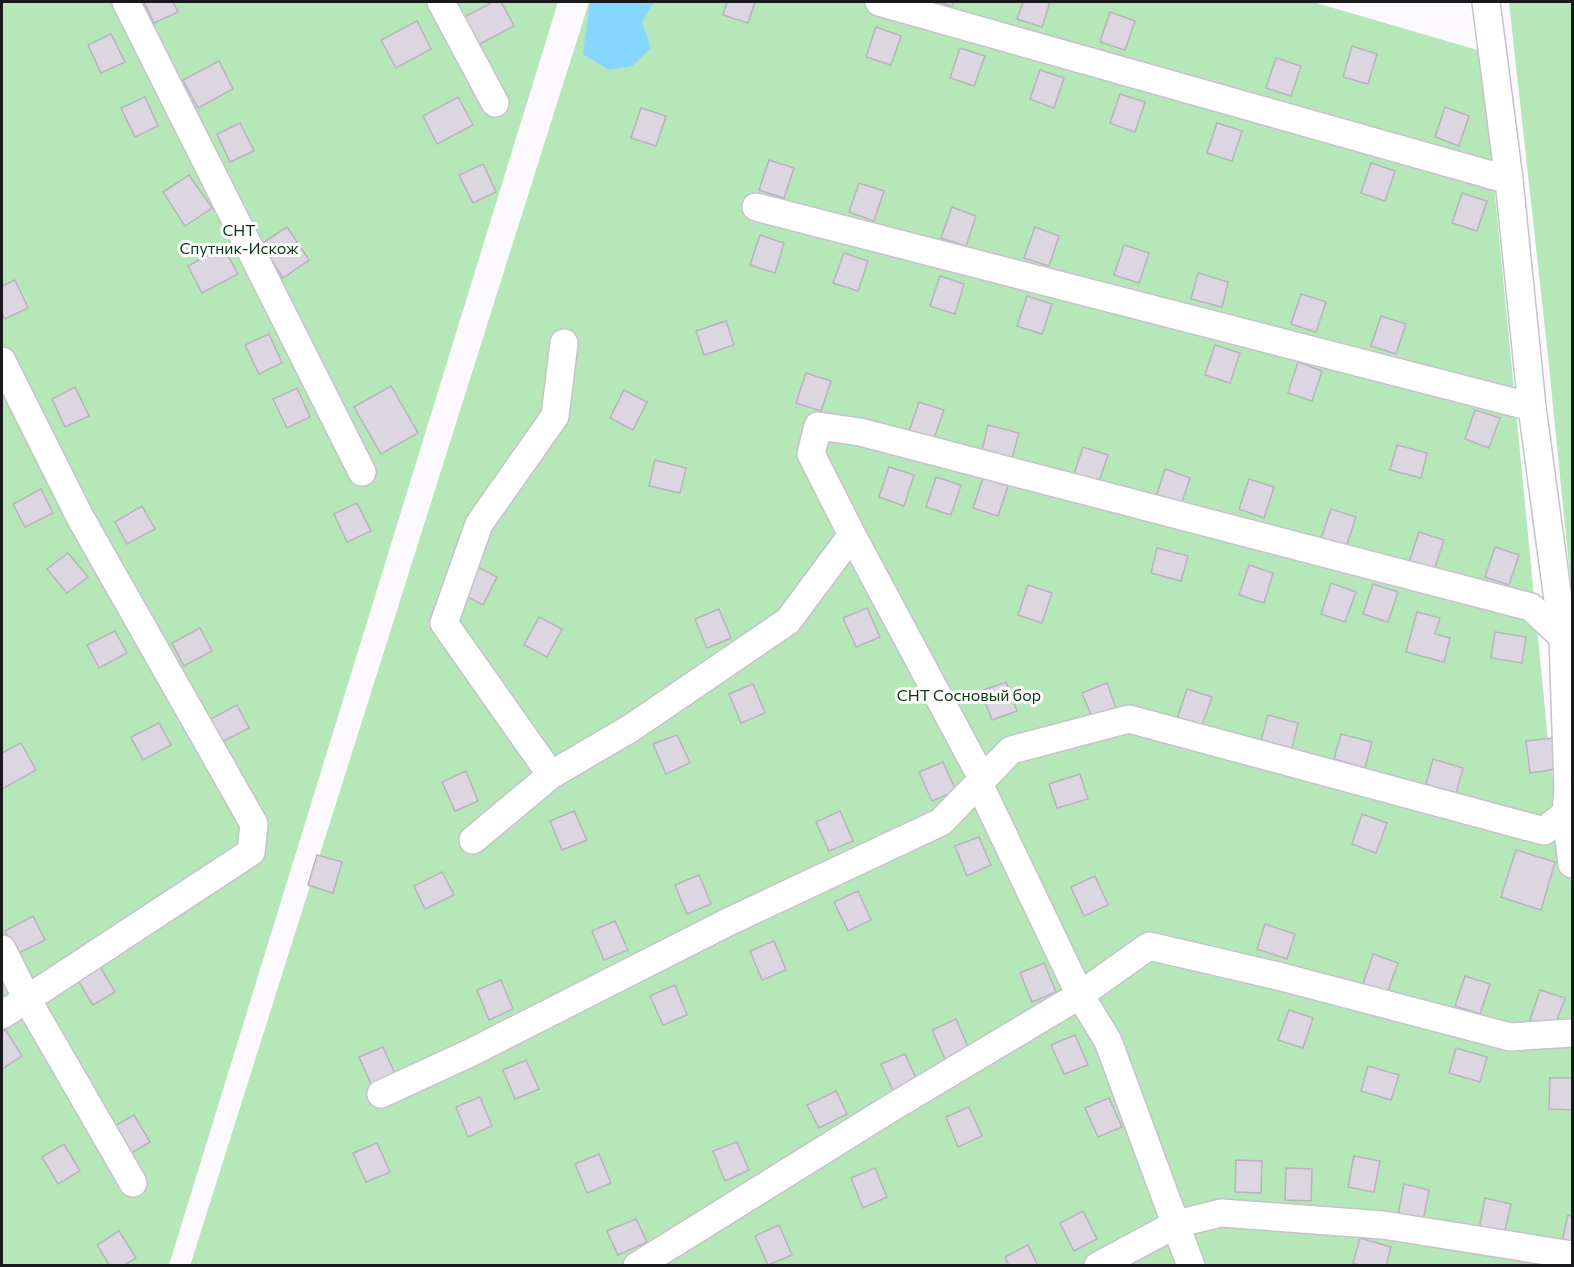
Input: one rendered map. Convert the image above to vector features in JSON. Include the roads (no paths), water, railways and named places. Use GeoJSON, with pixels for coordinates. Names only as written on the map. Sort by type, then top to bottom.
{"type":"FeatureCollection","features":[{"type":"Feature","properties":{"kind":"street"},"geometry":{"type":"LineString","coordinates":[[126,2],[362,472]]}},
{"type":"Feature","properties":{"kind":"street"},"geometry":{"type":"LineString","coordinates":[[441,2],[495,103]]}},
{"type":"Feature","properties":{"kind":"street"},"geometry":{"type":"LineString","coordinates":[[879,2],[1509,180]]}},
{"type":"Feature","properties":{"kind":"street"},"geometry":{"type":"LineString","coordinates":[[1486,2],[1509,180],[1532,407],[1568,635],[1568,788],[1572,864]]}},
{"type":"Feature","properties":{"kind":"street"},"geometry":{"type":"LineString","coordinates":[[756,207],[1532,407]]}},
{"type":"Feature","properties":{"kind":"street"},"geometry":{"type":"LineString","coordinates":[[551,775],[444,623],[478,524],[555,416],[564,343]]}},
{"type":"Feature","properties":{"kind":"street"},"geometry":{"type":"LineString","coordinates":[[2,361],[80,517],[254,824],[251,852],[2,1016]]}},
{"type":"Feature","properties":{"kind":"street"},"geometry":{"type":"LineString","coordinates":[[1191,1266],[1108,1041],[1080,995],[981,788],[983,780],[811,454],[819,426],[860,432],[1531,607],[1568,635]]}},
{"type":"Feature","properties":{"kind":"street"},"geometry":{"type":"LineString","coordinates":[[473,840],[551,775],[631,728],[788,621],[852,535]]}},
{"type":"Feature","properties":{"kind":"street"},"geometry":{"type":"LineString","coordinates":[[381,1094],[472,1052],[728,922],[941,822],[1011,750],[1129,719],[1544,831],[1569,814]]}},
{"type":"Feature","properties":{"kind":"street"},"geometry":{"type":"LineString","coordinates":[[637,1266],[891,1108],[1080,995],[1149,946],[1278,976],[1510,1037],[1572,1033]]}},
{"type":"Feature","properties":{"kind":"street"},"geometry":{"type":"LineString","coordinates":[[2,949],[27,999],[133,1183]]}},
{"type":"Feature","properties":{"kind":"street"},"geometry":{"type":"LineString","coordinates":[[1098,1266],[1176,1224],[1221,1213],[1383,1226],[1572,1255]]}},
{"type":"Feature","properties":{"kind":"water"},"geometry":{"type":"Polygon","coordinates":[[[590,2],[654,2],[642,22],[651,48],[632,66],[609,70],[583,54],[590,2]]]}},
{"type":"Feature","properties":{"kind":"park label","name":"СНТ Спутник-Искож"},"geometry":{"type":"Point","coordinates":[239,238]}},
{"type":"Feature","properties":{"kind":"park label","name":"СНТ Сосновый бор"},"geometry":{"type":"Point","coordinates":[969,694]}}]}
